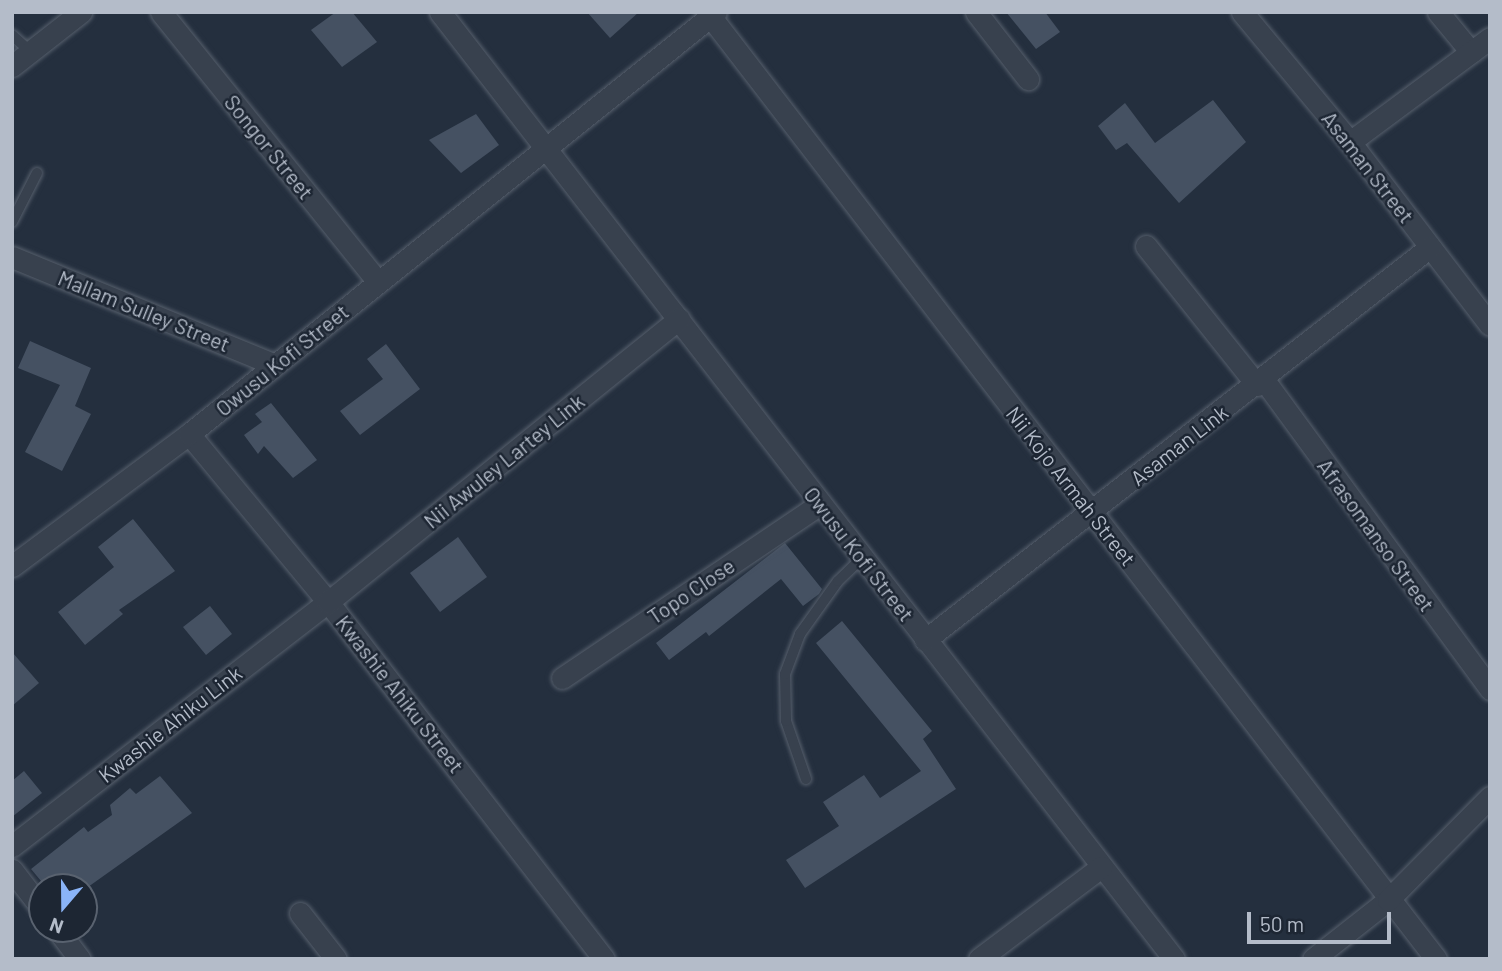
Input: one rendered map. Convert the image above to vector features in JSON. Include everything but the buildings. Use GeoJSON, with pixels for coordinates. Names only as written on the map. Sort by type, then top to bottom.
{"type":"FeatureCollection","features":[{"type":"Feature","properties":{"kind":"street"},"geometry":{"type":"LineString","coordinates":[[12,66],[81,12]]}},
{"type":"Feature","properties":{"kind":"street","name":"Songor Street"},"geometry":{"type":"LineString","coordinates":[[161,12],[378,282]]}},
{"type":"Feature","properties":{"kind":"street","name":"Owusu Kofi Street"},"geometry":{"type":"LineString","coordinates":[[440,12],[1174,959]]}},
{"type":"Feature","properties":{"kind":"street"},"geometry":{"type":"LineString","coordinates":[[976,12],[1028,79]]}},
{"type":"Feature","properties":{"kind":"street","name":"Asaman Street"},"geometry":{"type":"LineString","coordinates":[[1242,12],[1350,142],[1490,325]]}},
{"type":"Feature","properties":{"kind":"street"},"geometry":{"type":"LineString","coordinates":[[1438,12],[1471,52]]}},
{"type":"Feature","properties":{"kind":"street","name":"Owusu Kofi Street"},"geometry":{"type":"LineString","coordinates":[[12,566],[21,548],[189,434],[711,14]]}},
{"type":"Feature","properties":{"kind":"street","name":"Nii Kojo Armah Street"},"geometry":{"type":"LineString","coordinates":[[711,14],[1091,513],[1436,959]]}},
{"type":"Feature","properties":{"kind":"street"},"geometry":{"type":"LineString","coordinates":[[1350,142],[1490,38]]}},
{"type":"Feature","properties":{"kind":"street","name":"Afrasomanso Street"},"geometry":{"type":"LineString","coordinates":[[1146,246],[1261,382],[1490,689]]}},
{"type":"Feature","properties":{"kind":"street","name":"Asaman Link"},"geometry":{"type":"LineString","coordinates":[[925,640],[1261,382],[1430,247]]}},
{"type":"Feature","properties":{"kind":"street","name":"Mallam Sulley Street"},"geometry":{"type":"LineString","coordinates":[[12,257],[275,365]]}},
{"type":"Feature","properties":{"kind":"street","name":"Nii Awuley Lartey Link"},"geometry":{"type":"LineString","coordinates":[[328,602],[679,320]]}},
{"type":"Feature","properties":{"kind":"street","name":"Kwashie Ahiku Street"},"geometry":{"type":"LineString","coordinates":[[189,434],[328,602],[604,959]]}},
{"type":"Feature","properties":{"kind":"street","name":"Topo Close"},"geometry":{"type":"LineString","coordinates":[[562,678],[820,504]]}},
{"type":"Feature","properties":{"kind":"street","name":"Kwashie Ahiku Link"},"geometry":{"type":"LineString","coordinates":[[12,846],[328,602]]}},
{"type":"Feature","properties":{"kind":"street"},"geometry":{"type":"LineString","coordinates":[[1313,959],[1388,900],[1490,797]]}},
{"type":"Feature","properties":{"kind":"street"},"geometry":{"type":"LineString","coordinates":[[979,959],[1101,867]]}},
{"type":"Feature","properties":{"kind":"street"},"geometry":{"type":"LineString","coordinates":[[12,870],[28,891]]}},
{"type":"Feature","properties":{"kind":"street"},"geometry":{"type":"LineString","coordinates":[[300,913],[336,959]]}},
{"type":"Feature","properties":{"kind":"street"},"geometry":{"type":"LineString","coordinates":[[68,943],[80,959]]}},
{"type":"Feature","properties":{"kind":"lane"},"geometry":{"type":"LineString","coordinates":[[12,35],[31,52]]}},
{"type":"Feature","properties":{"kind":"lane"},"geometry":{"type":"LineString","coordinates":[[12,222],[37,173]]}},
{"type":"Feature","properties":{"kind":"lane"},"geometry":{"type":"LineString","coordinates":[[806,779],[786,720],[785,674],[800,634],[838,581],[862,558]]}}]}
